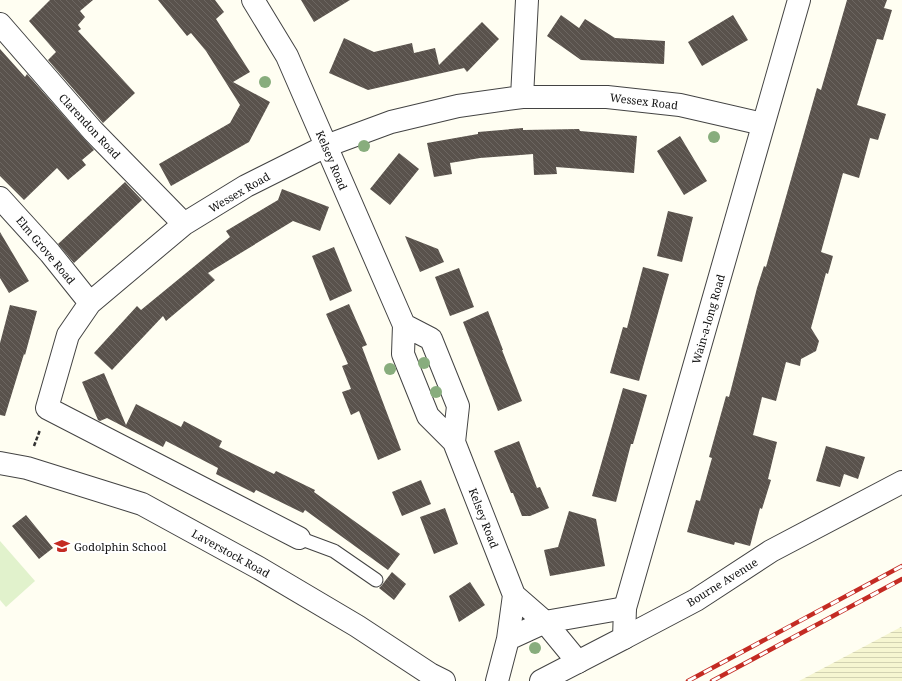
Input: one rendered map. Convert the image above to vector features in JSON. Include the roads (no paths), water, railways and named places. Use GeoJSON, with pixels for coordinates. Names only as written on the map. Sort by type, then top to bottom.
{"type":"FeatureCollection","features":[{"type":"Feature","properties":{"kind":"street","name":"Kelsey Road"},"geometry":{"type":"LineString","coordinates":[[253,0],[287,56],[404,325],[403,354],[428,416],[454,442],[514,595],[545,622],[578,662]]}},
{"type":"Feature","properties":{"kind":"street"},"geometry":{"type":"LineString","coordinates":[[522,97],[527,0]]}},
{"type":"Feature","properties":{"kind":"street","name":"Wain-a-long Road"},"geometry":{"type":"LineString","coordinates":[[624,638],[625,608],[799,0]]}},
{"type":"Feature","properties":{"kind":"street","name":"Clarendon Road"},"geometry":{"type":"LineString","coordinates":[[0,24],[93,131],[184,224]]}},
{"type":"Feature","properties":{"kind":"street","name":"Wessex Road"},"geometry":{"type":"LineString","coordinates":[[299,538],[47,408],[68,335],[90,303],[184,224],[246,186],[326,146],[391,122],[458,106],[522,97],[607,97],[680,105],[763,124]]}},
{"type":"Feature","properties":{"kind":"street","name":"Elm Grove Road"},"geometry":{"type":"LineString","coordinates":[[0,198],[50,253],[90,303]]}},
{"type":"Feature","properties":{"kind":"street","name":"Kelsey Road"},"geometry":{"type":"LineString","coordinates":[[404,325],[431,339],[458,406],[454,442]]}},
{"type":"Feature","properties":{"kind":"street","name":"Laverstock Road"},"geometry":{"type":"LineString","coordinates":[[0,463],[27,468],[142,504],[259,568],[358,626],[430,674],[444,681]]}},
{"type":"Feature","properties":{"kind":"street","name":"Bourne Avenue"},"geometry":{"type":"LineString","coordinates":[[541,681],[696,600],[771,551],[902,482]]}},
{"type":"Feature","properties":{"kind":"street","name":"Kelsey Road"},"geometry":{"type":"LineString","coordinates":[[497,681],[508,639],[514,595]]}},
{"type":"Feature","properties":{"kind":"street"},"geometry":{"type":"LineString","coordinates":[[508,639],[545,622],[625,608]]}},
{"type":"Feature","properties":{"kind":"lane"},"geometry":{"type":"LineString","coordinates":[[299,538],[334,551],[376,580]]}},
{"type":"Feature","properties":{"kind":"railway"},"geometry":{"type":"LineString","coordinates":[[688,681],[902,566]]}},
{"type":"Feature","properties":{"kind":"railway"},"geometry":{"type":"LineString","coordinates":[[712,681],[902,579]]}},
{"type":"Feature","properties":{"kind":"place","name":"Godolphin School"},"geometry":{"type":"Point","coordinates":[62,546]}}]}
